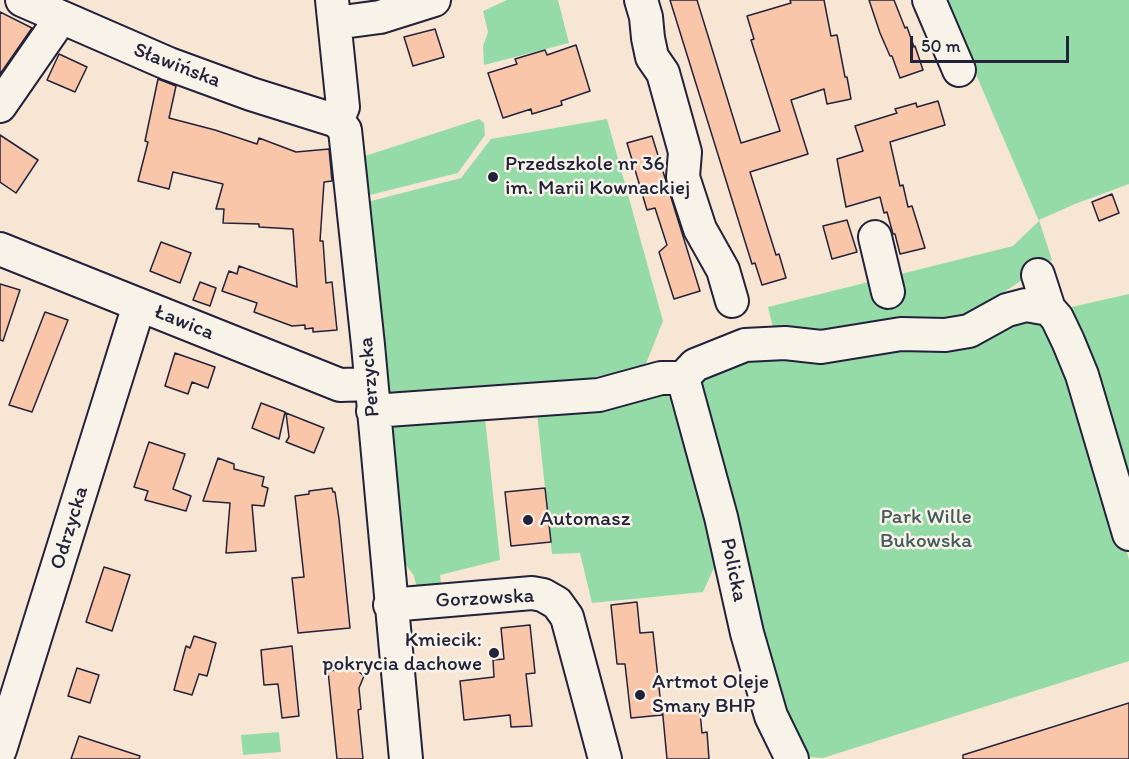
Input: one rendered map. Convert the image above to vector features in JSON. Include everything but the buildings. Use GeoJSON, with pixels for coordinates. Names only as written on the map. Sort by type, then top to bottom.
{"type":"FeatureCollection","features":[{"type":"Feature","properties":{"kind":"street","name":"Sławińska"},"geometry":{"type":"LineString","coordinates":[[22,0],[169,64],[251,94],[337,121]]}},
{"type":"Feature","properties":{"kind":"street"},"geometry":{"type":"LineString","coordinates":[[333,11],[380,18],[434,0]]}},
{"type":"Feature","properties":{"kind":"street"},"geometry":{"type":"LineString","coordinates":[[641,0],[652,57],[663,73],[685,152],[683,177],[700,229],[723,270],[732,301]]}},
{"type":"Feature","properties":{"kind":"street"},"geometry":{"type":"LineString","coordinates":[[929,0],[959,70]]}},
{"type":"Feature","properties":{"kind":"street","name":"Perzycka"},"geometry":{"type":"LineString","coordinates":[[333,11],[343,107],[337,121],[345,130],[406,759]]}},
{"type":"Feature","properties":{"kind":"street"},"geometry":{"type":"LineString","coordinates":[[0,106],[61,18]]}},
{"type":"Feature","properties":{"kind":"street"},"geometry":{"type":"LineString","coordinates":[[875,237],[888,292]]}},
{"type":"Feature","properties":{"kind":"street","name":"Ławica"},"geometry":{"type":"LineString","coordinates":[[0,249],[372,397],[599,395],[661,378],[683,378]]}},
{"type":"Feature","properties":{"kind":"street"},"geometry":{"type":"LineString","coordinates":[[1038,275],[1049,309],[1057,318],[1082,375],[1129,534]]}},
{"type":"Feature","properties":{"kind":"street","name":"Odrzycka"},"geometry":{"type":"LineString","coordinates":[[0,750],[139,305]]}},
{"type":"Feature","properties":{"kind":"street"},"geometry":{"type":"LineString","coordinates":[[683,378],[695,365],[745,345],[785,343],[821,347],[901,334],[945,335],[969,331],[1007,310],[1026,305],[1049,309]]}},
{"type":"Feature","properties":{"kind":"street","name":"Policka"},"geometry":{"type":"LineString","coordinates":[[683,378],[721,517],[747,633],[771,716],[792,759]]}},
{"type":"Feature","properties":{"kind":"street","name":"Gorzowska"},"geometry":{"type":"LineString","coordinates":[[392,615],[532,593],[543,595],[557,603],[567,618],[605,759]]}},
{"type":"Feature","properties":{"kind":"green space"},"geometry":{"type":"Polygon","coordinates":[[[507,0],[558,0],[569,43],[484,65],[483,46],[488,32],[483,11],[507,0]]]}},
{"type":"Feature","properties":{"kind":"green space"},"geometry":{"type":"Polygon","coordinates":[[[944,0],[1129,0],[1129,184],[1039,220],[1052,260],[968,316],[842,334],[775,336],[768,307],[1013,246],[1039,221],[944,0]]]}},
{"type":"Feature","properties":{"kind":"green space"},"geometry":{"type":"Polygon","coordinates":[[[479,119],[484,123],[485,135],[458,173],[366,196],[362,157],[479,119]]]}},
{"type":"Feature","properties":{"kind":"green space","name":"Przedszkole nr 36 im. Marii Kownackiej"},"geometry":{"type":"Polygon","coordinates":[[[607,119],[663,321],[645,366],[582,380],[388,398],[367,202],[461,178],[491,139],[607,119]]]}},
{"type":"Feature","properties":{"kind":"green space"},"geometry":{"type":"Polygon","coordinates":[[[1129,294],[1129,497],[1067,308],[1129,294]]]}},
{"type":"Feature","properties":{"kind":"green space","name":"Park Wille Bukowska"},"geometry":{"type":"Polygon","coordinates":[[[1018,314],[1043,317],[1060,331],[1129,560],[1129,661],[823,758],[809,757],[788,727],[697,405],[703,374],[734,358],[1018,314]]]}},
{"type":"Feature","properties":{"kind":"green space"},"geometry":{"type":"Polygon","coordinates":[[[660,394],[679,400],[718,559],[703,592],[592,603],[580,553],[552,554],[537,413],[603,412],[660,394]]]}},
{"type":"Feature","properties":{"kind":"green space"},"geometry":{"type":"Polygon","coordinates":[[[485,418],[500,560],[440,575],[442,591],[418,593],[414,576],[404,562],[392,427],[485,418]]]}},
{"type":"Feature","properties":{"kind":"green space"},"geometry":{"type":"Polygon","coordinates":[[[279,732],[281,752],[243,755],[241,735],[279,732]]]}},
{"type":"Feature","properties":{"kind":"place","name":"Przedszkole nr 36 im. Marii Kownackiej"},"geometry":{"type":"Point","coordinates":[493,177]}},
{"type":"Feature","properties":{"kind":"place","name":"Automasz"},"geometry":{"type":"Point","coordinates":[528,520]}},
{"type":"Feature","properties":{"kind":"place","name":"Kmiecik: pokrycia dachowe"},"geometry":{"type":"Point","coordinates":[494,653]}},
{"type":"Feature","properties":{"kind":"place","name":"Artmot Oleje Smary BHP"},"geometry":{"type":"Point","coordinates":[640,695]}}]}
